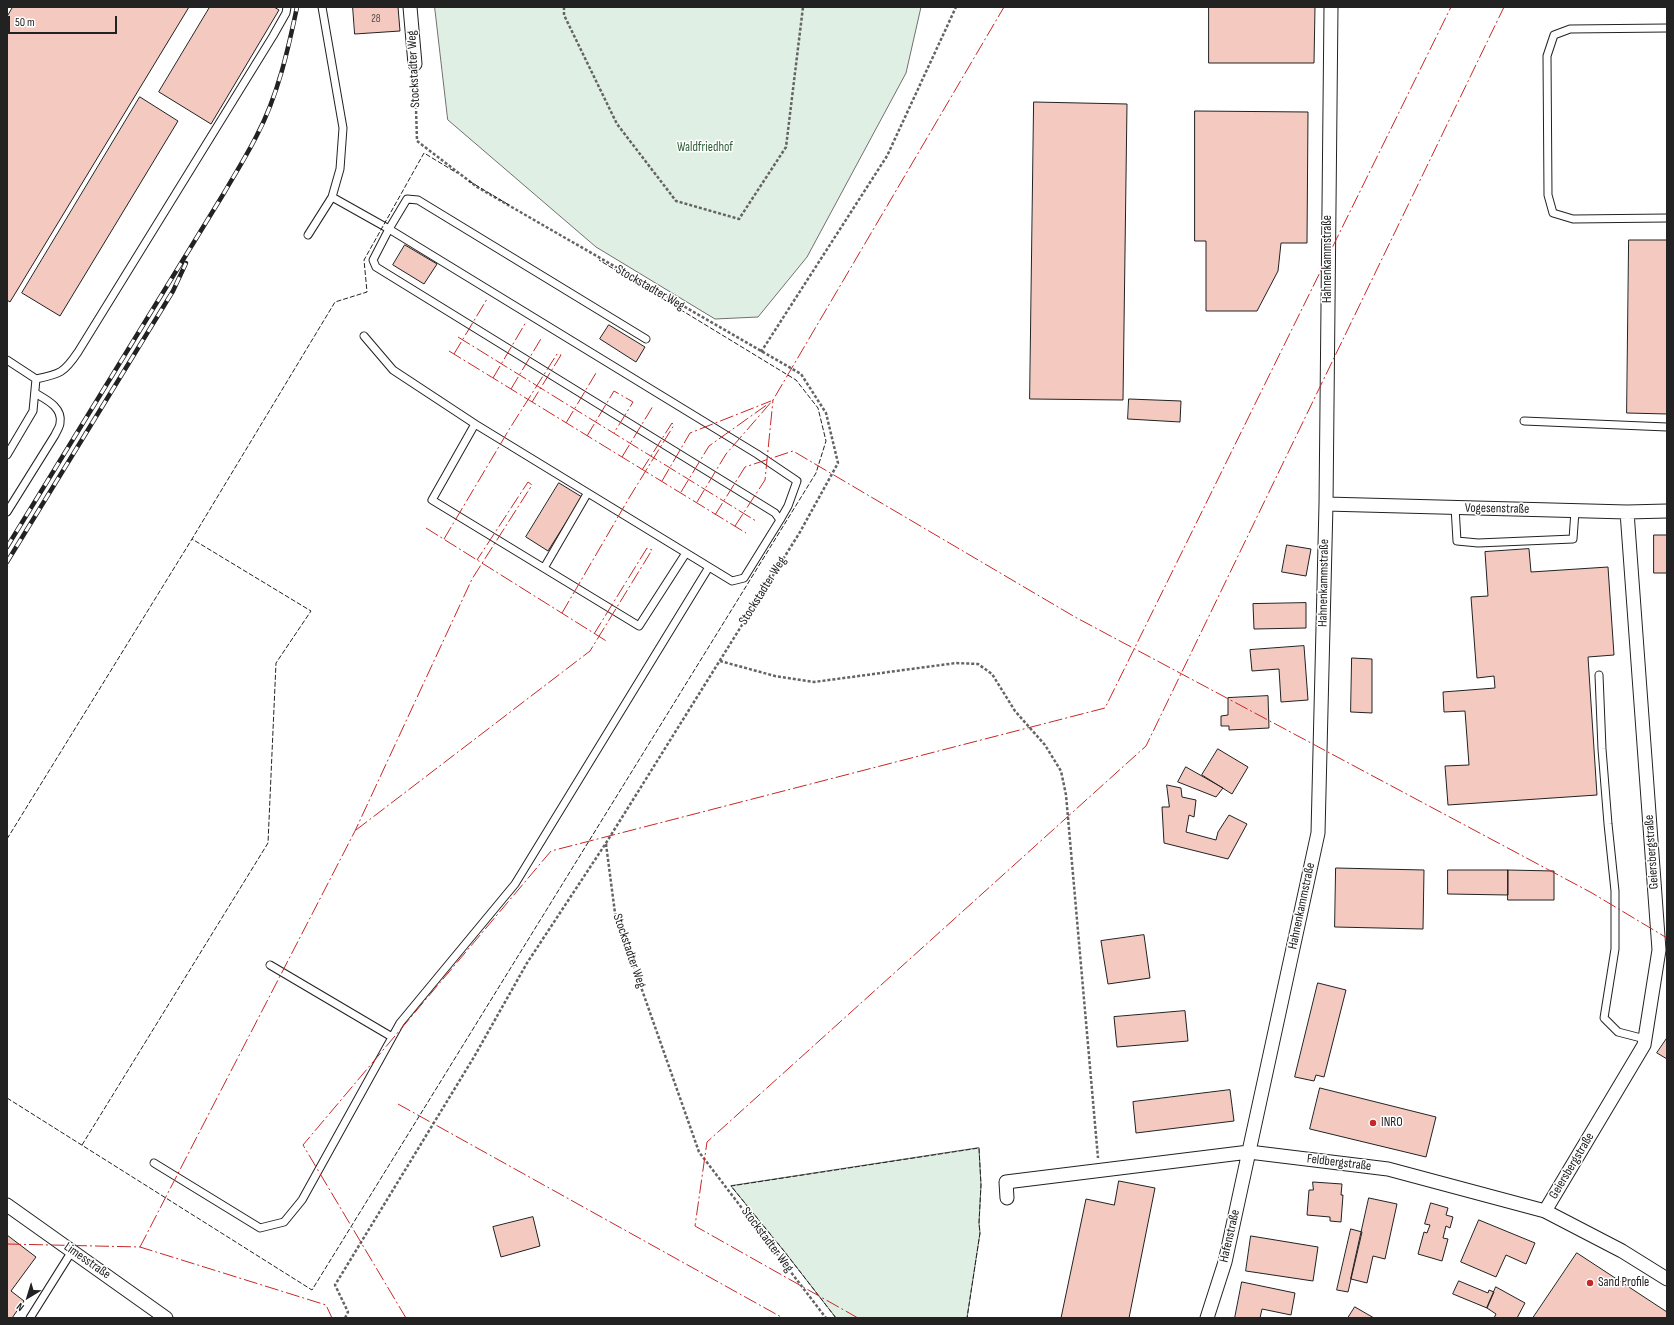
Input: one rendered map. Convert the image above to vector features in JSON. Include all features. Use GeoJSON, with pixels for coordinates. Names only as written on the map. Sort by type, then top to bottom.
{"type":"FeatureCollection","features":[{"type":"Feature","properties":{"kind":"street","name":"Stockstadter Weg"},"geometry":{"type":"LineString","coordinates":[[410,7],[415,64]]}},
{"type":"Feature","properties":{"kind":"street","name":"Hahnenkammstraße"},"geometry":{"type":"LineString","coordinates":[[1249,1152],[1318,833],[1326,504],[1331,7]]}},
{"type":"Feature","properties":{"kind":"street","name":"Vogesenstraße"},"geometry":{"type":"LineString","coordinates":[[1326,504],[1575,511],[1667,511]]}},
{"type":"Feature","properties":{"kind":"street","name":"Geiersbergstraße"},"geometry":{"type":"LineString","coordinates":[[1545,1211],[1644,1045],[1659,950],[1627,512]]}},
{"type":"Feature","properties":{"kind":"street","name":"Feldbergstraße"},"geometry":{"type":"LineString","coordinates":[[1007,1198],[1006,1182],[1249,1152],[1388,1170],[1545,1211],[1622,1251],[1667,1279]]}},
{"type":"Feature","properties":{"kind":"street","name":"Hafenstraße"},"geometry":{"type":"LineString","coordinates":[[1207,1318],[1225,1262],[1249,1152]]}},
{"type":"Feature","properties":{"kind":"street","name":"Limesstraße"},"geometry":{"type":"LineString","coordinates":[[7,1205],[166,1318]]}},
{"type":"Feature","properties":{"kind":"lane"},"geometry":{"type":"LineString","coordinates":[[7,360],[36,379],[55,375],[67,368],[273,36],[286,13],[287,7]]}},
{"type":"Feature","properties":{"kind":"lane"},"geometry":{"type":"LineString","coordinates":[[308,235],[332,196],[340,169],[343,128],[322,7]]}},
{"type":"Feature","properties":{"kind":"lane"},"geometry":{"type":"LineString","coordinates":[[1667,28],[1570,29],[1554,35],[1547,56],[1547,71],[1548,195],[1553,213],[1573,219],[1667,218]]}},
{"type":"Feature","properties":{"kind":"lane"},"geometry":{"type":"LineString","coordinates":[[332,196],[757,454],[797,481],[788,506],[744,578],[732,581],[588,494],[393,370],[364,336]]}},
{"type":"Feature","properties":{"kind":"lane"},"geometry":{"type":"LineString","coordinates":[[646,339],[418,200],[407,200],[373,260],[376,267],[775,513],[780,520]]}},
{"type":"Feature","properties":{"kind":"lane"},"geometry":{"type":"LineString","coordinates":[[7,455],[33,411],[36,379]]}},
{"type":"Feature","properties":{"kind":"lane"},"geometry":{"type":"LineString","coordinates":[[7,512],[55,435],[60,423],[59,411],[35,392]]}},
{"type":"Feature","properties":{"kind":"lane"},"geometry":{"type":"LineString","coordinates":[[1524,420],[1667,427]]}},
{"type":"Feature","properties":{"kind":"lane"},"geometry":{"type":"LineString","coordinates":[[476,424],[432,500],[639,626],[686,553]]}},
{"type":"Feature","properties":{"kind":"lane"},"geometry":{"type":"LineString","coordinates":[[544,568],[588,494]]}},
{"type":"Feature","properties":{"kind":"lane"},"geometry":{"type":"LineString","coordinates":[[1454,508],[1457,541],[1478,543],[1573,539],[1575,511]]}},
{"type":"Feature","properties":{"kind":"lane"},"geometry":{"type":"LineString","coordinates":[[154,1163],[260,1228],[284,1222],[302,1200],[400,1023],[515,884],[709,567]]}},
{"type":"Feature","properties":{"kind":"lane"},"geometry":{"type":"LineString","coordinates":[[1599,675],[1602,749],[1615,891],[1615,949],[1604,1018],[1618,1032],[1646,1039]]}},
{"type":"Feature","properties":{"kind":"lane"},"geometry":{"type":"LineString","coordinates":[[270,965],[392,1037]]}},
{"type":"Feature","properties":{"kind":"lane"},"geometry":{"type":"LineString","coordinates":[[30,1318],[72,1251]]}},
{"type":"Feature","properties":{"kind":"path"},"geometry":{"type":"LineString","coordinates":[[564,7],[564,15],[617,124],[676,201],[739,219],[786,147],[803,7]]}},
{"type":"Feature","properties":{"kind":"path"},"geometry":{"type":"LineString","coordinates":[[761,352],[888,156],[956,7]]}},
{"type":"Feature","properties":{"kind":"path","name":"Stockstadter Weg"},"geometry":{"type":"LineString","coordinates":[[415,64],[417,141],[477,188],[801,374],[826,413],[838,463],[800,532],[606,843],[615,913],[699,1152],[826,1318]]}},
{"type":"Feature","properties":{"kind":"path"},"geometry":{"type":"LineString","coordinates":[[720,661],[775,676],[814,682],[948,664],[978,664],[992,674],[1015,711],[1045,745],[1061,771],[1066,795],[1099,1170]]}},
{"type":"Feature","properties":{"kind":"path"},"geometry":{"type":"LineString","coordinates":[[345,1318],[348,1312],[335,1285],[474,1057],[528,963],[606,843]]}},
{"type":"Feature","properties":{"kind":"green space","name":"Waldfriedhof"},"geometry":{"type":"Polygon","coordinates":[[[435,7],[921,7],[906,73],[807,257],[758,317],[715,319],[596,247],[448,120],[435,7]]]}},
{"type":"Feature","properties":{"kind":"green space"},"geometry":{"type":"Polygon","coordinates":[[[979,1148],[981,1185],[979,1223],[980,1233],[967,1318],[836,1318],[731,1186],[979,1148]]]}},
{"type":"Feature","properties":{"kind":"building"},"geometry":{"type":"Polygon","coordinates":[[[13,7],[189,7],[10,302],[7,300],[7,17],[13,7]]]}},
{"type":"Feature","properties":{"kind":"building"},"geometry":{"type":"Polygon","coordinates":[[[210,7],[274,7],[279,10],[211,124],[159,92],[210,7]]]}},
{"type":"Feature","properties":{"kind":"building"},"geometry":{"type":"Polygon","coordinates":[[[353,7],[398,7],[400,31],[355,34],[353,7]]]}},
{"type":"Feature","properties":{"kind":"building"},"geometry":{"type":"Polygon","coordinates":[[[1209,7],[1315,7],[1314,63],[1209,63],[1209,7]]]}},
{"type":"Feature","properties":{"kind":"building"},"geometry":{"type":"Polygon","coordinates":[[[140,97],[178,121],[60,316],[22,293],[140,97]]]}},
{"type":"Feature","properties":{"kind":"building"},"geometry":{"type":"Polygon","coordinates":[[[1034,102],[1127,104],[1123,400],[1030,399],[1034,102]]]}},
{"type":"Feature","properties":{"kind":"building"},"geometry":{"type":"Polygon","coordinates":[[[1195,111],[1308,112],[1307,243],[1281,243],[1278,271],[1257,311],[1206,311],[1206,241],[1195,241],[1195,111]]]}},
{"type":"Feature","properties":{"kind":"building"},"geometry":{"type":"Polygon","coordinates":[[[1629,240],[1667,240],[1667,414],[1627,413],[1629,240]]]}},
{"type":"Feature","properties":{"kind":"building"},"geometry":{"type":"Polygon","coordinates":[[[405,245],[437,264],[424,284],[393,265],[405,245]]]}},
{"type":"Feature","properties":{"kind":"building"},"geometry":{"type":"Polygon","coordinates":[[[609,325],[645,347],[636,362],[600,339],[609,325]]]}},
{"type":"Feature","properties":{"kind":"building"},"geometry":{"type":"Polygon","coordinates":[[[1129,399],[1181,401],[1180,422],[1128,419],[1129,399]]]}},
{"type":"Feature","properties":{"kind":"building"},"geometry":{"type":"Polygon","coordinates":[[[559,483],[582,497],[548,551],[526,537],[559,483]]]}},
{"type":"Feature","properties":{"kind":"building"},"geometry":{"type":"Polygon","coordinates":[[[1654,535],[1667,535],[1667,573],[1654,573],[1654,535]]]}},
{"type":"Feature","properties":{"kind":"building"},"geometry":{"type":"Polygon","coordinates":[[[1287,545],[1311,549],[1306,576],[1282,572],[1287,545]]]}},
{"type":"Feature","properties":{"kind":"building"},"geometry":{"type":"Polygon","coordinates":[[[1529,549],[1531,572],[1608,567],[1614,655],[1588,657],[1597,795],[1448,805],[1445,766],[1469,765],[1465,711],[1444,712],[1443,692],[1495,688],[1494,676],[1477,678],[1471,597],[1488,596],[1485,552],[1529,549]]]}},
{"type":"Feature","properties":{"kind":"building"},"geometry":{"type":"Polygon","coordinates":[[[1306,603],[1306,628],[1254,629],[1253,604],[1306,603]]]}},
{"type":"Feature","properties":{"kind":"building"},"geometry":{"type":"Polygon","coordinates":[[[1304,646],[1308,700],[1281,702],[1279,669],[1252,671],[1250,650],[1304,646]]]}},
{"type":"Feature","properties":{"kind":"building"},"geometry":{"type":"Polygon","coordinates":[[[1352,658],[1372,659],[1372,713],[1351,712],[1352,658]]]}},
{"type":"Feature","properties":{"kind":"building"},"geometry":{"type":"Polygon","coordinates":[[[1268,696],[1269,728],[1229,730],[1229,726],[1221,726],[1221,716],[1228,715],[1228,698],[1268,696]]]}},
{"type":"Feature","properties":{"kind":"building"},"geometry":{"type":"Polygon","coordinates":[[[1218,749],[1248,767],[1232,794],[1202,775],[1218,749]]]}},
{"type":"Feature","properties":{"kind":"building"},"geometry":{"type":"Polygon","coordinates":[[[1186,767],[1223,788],[1216,797],[1178,782],[1186,767]]]}},
{"type":"Feature","properties":{"kind":"building"},"geometry":{"type":"Polygon","coordinates":[[[1167,785],[1181,788],[1182,797],[1196,800],[1194,817],[1189,815],[1186,832],[1216,840],[1218,832],[1229,815],[1247,824],[1228,859],[1164,843],[1162,807],[1169,807],[1167,785]]]}},
{"type":"Feature","properties":{"kind":"building"},"geometry":{"type":"Polygon","coordinates":[[[1336,868],[1424,870],[1423,929],[1335,927],[1336,868]]]}},
{"type":"Feature","properties":{"kind":"building"},"geometry":{"type":"Polygon","coordinates":[[[1448,870],[1508,870],[1508,895],[1448,894],[1448,870]]]}},
{"type":"Feature","properties":{"kind":"building"},"geometry":{"type":"Polygon","coordinates":[[[1508,870],[1554,871],[1554,900],[1508,900],[1508,870]]]}},
{"type":"Feature","properties":{"kind":"building"},"geometry":{"type":"Polygon","coordinates":[[[1144,935],[1150,978],[1108,984],[1101,941],[1144,935]]]}},
{"type":"Feature","properties":{"kind":"building"},"geometry":{"type":"Polygon","coordinates":[[[1318,983],[1346,990],[1324,1077],[1316,1075],[1314,1081],[1295,1077],[1318,983]]]}},
{"type":"Feature","properties":{"kind":"building"},"geometry":{"type":"Polygon","coordinates":[[[1185,1011],[1188,1041],[1117,1047],[1114,1017],[1185,1011]]]}},
{"type":"Feature","properties":{"kind":"building"},"geometry":{"type":"Polygon","coordinates":[[[1667,1038],[1667,1059],[1657,1053],[1667,1038]]]}},
{"type":"Feature","properties":{"kind":"building","name":"INRO"},"geometry":{"type":"Polygon","coordinates":[[[1320,1088],[1436,1117],[1426,1157],[1310,1129],[1320,1088]]]}},
{"type":"Feature","properties":{"kind":"building"},"geometry":{"type":"Polygon","coordinates":[[[1230,1090],[1234,1121],[1136,1133],[1133,1102],[1230,1090]]]}},
{"type":"Feature","properties":{"kind":"building"},"geometry":{"type":"Polygon","coordinates":[[[1119,1181],[1155,1188],[1129,1318],[1061,1318],[1086,1199],[1114,1205],[1119,1181]]]}},
{"type":"Feature","properties":{"kind":"building"},"geometry":{"type":"Polygon","coordinates":[[[1313,1182],[1342,1184],[1341,1195],[1343,1195],[1341,1222],[1330,1221],[1330,1217],[1307,1215],[1309,1190],[1313,1190],[1313,1182]]]}},
{"type":"Feature","properties":{"kind":"building"},"geometry":{"type":"Polygon","coordinates":[[[1369,1198],[1397,1204],[1385,1259],[1373,1256],[1367,1283],[1351,1279],[1369,1198]]]}},
{"type":"Feature","properties":{"kind":"building"},"geometry":{"type":"Polygon","coordinates":[[[1431,1203],[1448,1208],[1446,1215],[1453,1217],[1450,1228],[1446,1226],[1443,1238],[1448,1239],[1442,1261],[1418,1254],[1424,1232],[1427,1233],[1430,1225],[1425,1224],[1431,1203]]]}},
{"type":"Feature","properties":{"kind":"building"},"geometry":{"type":"Polygon","coordinates":[[[533,1217],[540,1246],[501,1257],[493,1227],[533,1217]]]}},
{"type":"Feature","properties":{"kind":"building"},"geometry":{"type":"Polygon","coordinates":[[[1479,1220],[1535,1243],[1526,1264],[1506,1255],[1496,1277],[1461,1262],[1479,1220]]]}},
{"type":"Feature","properties":{"kind":"building"},"geometry":{"type":"Polygon","coordinates":[[[1351,1229],[1362,1232],[1348,1292],[1337,1290],[1351,1229]]]}},
{"type":"Feature","properties":{"kind":"building"},"geometry":{"type":"Polygon","coordinates":[[[7,1235],[36,1257],[11,1291],[24,1301],[12,1318],[7,1318],[7,1235]]]}},
{"type":"Feature","properties":{"kind":"building"},"geometry":{"type":"Polygon","coordinates":[[[1251,1236],[1318,1247],[1313,1281],[1246,1271],[1251,1236]]]}},
{"type":"Feature","properties":{"kind":"building","name":"Sand Profile"},"geometry":{"type":"Polygon","coordinates":[[[1577,1253],[1667,1312],[1667,1318],[1533,1318],[1577,1253]]]}},
{"type":"Feature","properties":{"kind":"building"},"geometry":{"type":"Polygon","coordinates":[[[1459,1281],[1488,1293],[1489,1290],[1494,1292],[1487,1308],[1453,1294],[1459,1281]]]}},
{"type":"Feature","properties":{"kind":"building"},"geometry":{"type":"Polygon","coordinates":[[[1242,1282],[1295,1293],[1291,1315],[1262,1309],[1260,1318],[1235,1318],[1242,1282]]]}},
{"type":"Feature","properties":{"kind":"building"},"geometry":{"type":"Polygon","coordinates":[[[1496,1287],[1525,1303],[1517,1318],[1494,1318],[1496,1314],[1487,1308],[1496,1287]]]}},
{"type":"Feature","properties":{"kind":"building"},"geometry":{"type":"Polygon","coordinates":[[[1355,1307],[1374,1318],[1348,1318],[1355,1307]]]}},
{"type":"Feature","properties":{"kind":"railway"},"geometry":{"type":"LineString","coordinates":[[7,547],[245,157],[264,120],[277,88],[297,7]]}},
{"type":"Feature","properties":{"kind":"railway"},"geometry":{"type":"LineString","coordinates":[[7,562],[173,291],[186,263]]}},
{"type":"Feature","properties":{"kind":"fence"},"geometry":{"type":"LineString","coordinates":[[82,1145],[268,843],[276,663],[311,611],[192,539],[335,302],[367,292],[364,260],[424,153],[457,173]]}},
{"type":"Feature","properties":{"kind":"fence"},"geometry":{"type":"LineString","coordinates":[[469,181],[509,205]]}},
{"type":"Feature","properties":{"kind":"fence"},"geometry":{"type":"LineString","coordinates":[[7,1098],[312,1290],[816,473],[826,441],[818,408],[796,380],[599,260]]}},
{"type":"Feature","properties":{"kind":"fence"},"geometry":{"type":"LineString","coordinates":[[7,839],[192,539]]}},
{"type":"Feature","properties":{"kind":"fence"},"geometry":{"type":"LineString","coordinates":[[836,1318],[731,1186],[979,1148],[981,1185],[979,1223],[980,1233],[967,1318]]}},
{"type":"Feature","properties":{"kind":"power"},"geometry":{"type":"LineString","coordinates":[[697,502],[726,454],[773,400],[1004,7]]}},
{"type":"Feature","properties":{"kind":"power"},"geometry":{"type":"LineString","coordinates":[[406,1318],[303,1145],[551,851],[1105,708],[1451,7]]}},
{"type":"Feature","properties":{"kind":"power"},"geometry":{"type":"LineString","coordinates":[[858,1318],[695,1226],[707,1142],[1146,746],[1504,7]]}},
{"type":"Feature","properties":{"kind":"power"},"geometry":{"type":"LineString","coordinates":[[454,354],[487,299]]}},
{"type":"Feature","properties":{"kind":"power"},"geometry":{"type":"LineString","coordinates":[[493,378],[526,322]]}},
{"type":"Feature","properties":{"kind":"power"},"geometry":{"type":"LineString","coordinates":[[458,337],[756,521]]}},
{"type":"Feature","properties":{"kind":"power"},"geometry":{"type":"LineString","coordinates":[[511,389],[542,337]]}},
{"type":"Feature","properties":{"kind":"power"},"geometry":{"type":"LineString","coordinates":[[449,351],[746,533]]}},
{"type":"Feature","properties":{"kind":"power"},"geometry":{"type":"LineString","coordinates":[[444,539],[510,428],[557,354],[561,355],[532,402]]}},
{"type":"Feature","properties":{"kind":"power"},"geometry":{"type":"LineString","coordinates":[[566,423],[596,373]]}},
{"type":"Feature","properties":{"kind":"power"},"geometry":{"type":"LineString","coordinates":[[587,436],[614,391],[633,402],[614,433]]}},
{"type":"Feature","properties":{"kind":"power"},"geometry":{"type":"LineString","coordinates":[[735,526],[765,480],[773,400]]}},
{"type":"Feature","properties":{"kind":"power"},"geometry":{"type":"LineString","coordinates":[[662,481],[690,433],[771,401]]}},
{"type":"Feature","properties":{"kind":"power"},"geometry":{"type":"LineString","coordinates":[[681,492],[709,446],[768,404]]}},
{"type":"Feature","properties":{"kind":"power"},"geometry":{"type":"LineString","coordinates":[[622,457],[653,406]]}},
{"type":"Feature","properties":{"kind":"power"},"geometry":{"type":"LineString","coordinates":[[562,613],[629,498],[674,425],[672,423],[642,470]]}},
{"type":"Feature","properties":{"kind":"power"},"geometry":{"type":"LineString","coordinates":[[715,515],[745,467],[793,451],[1075,617],[1592,893],[1667,938]]}},
{"type":"Feature","properties":{"kind":"power"},"geometry":{"type":"LineString","coordinates":[[140,1247],[355,831],[472,579],[532,485],[528,482],[477,560]]}},
{"type":"Feature","properties":{"kind":"power"},"geometry":{"type":"LineString","coordinates":[[426,528],[608,642]]}},
{"type":"Feature","properties":{"kind":"power"},"geometry":{"type":"LineString","coordinates":[[356,830],[590,651],[652,550],[647,548],[594,634]]}},
{"type":"Feature","properties":{"kind":"power"},"geometry":{"type":"LineString","coordinates":[[398,1104],[783,1318]]}},
{"type":"Feature","properties":{"kind":"power"},"geometry":{"type":"LineString","coordinates":[[7,1244],[140,1247],[326,1305],[332,1318]]}},
{"type":"Feature","properties":{"kind":"place","name":"INRO"},"geometry":{"type":"Point","coordinates":[1373,1123]}},
{"type":"Feature","properties":{"kind":"place","name":"Sand Profile"},"geometry":{"type":"Point","coordinates":[1590,1283]}}]}
